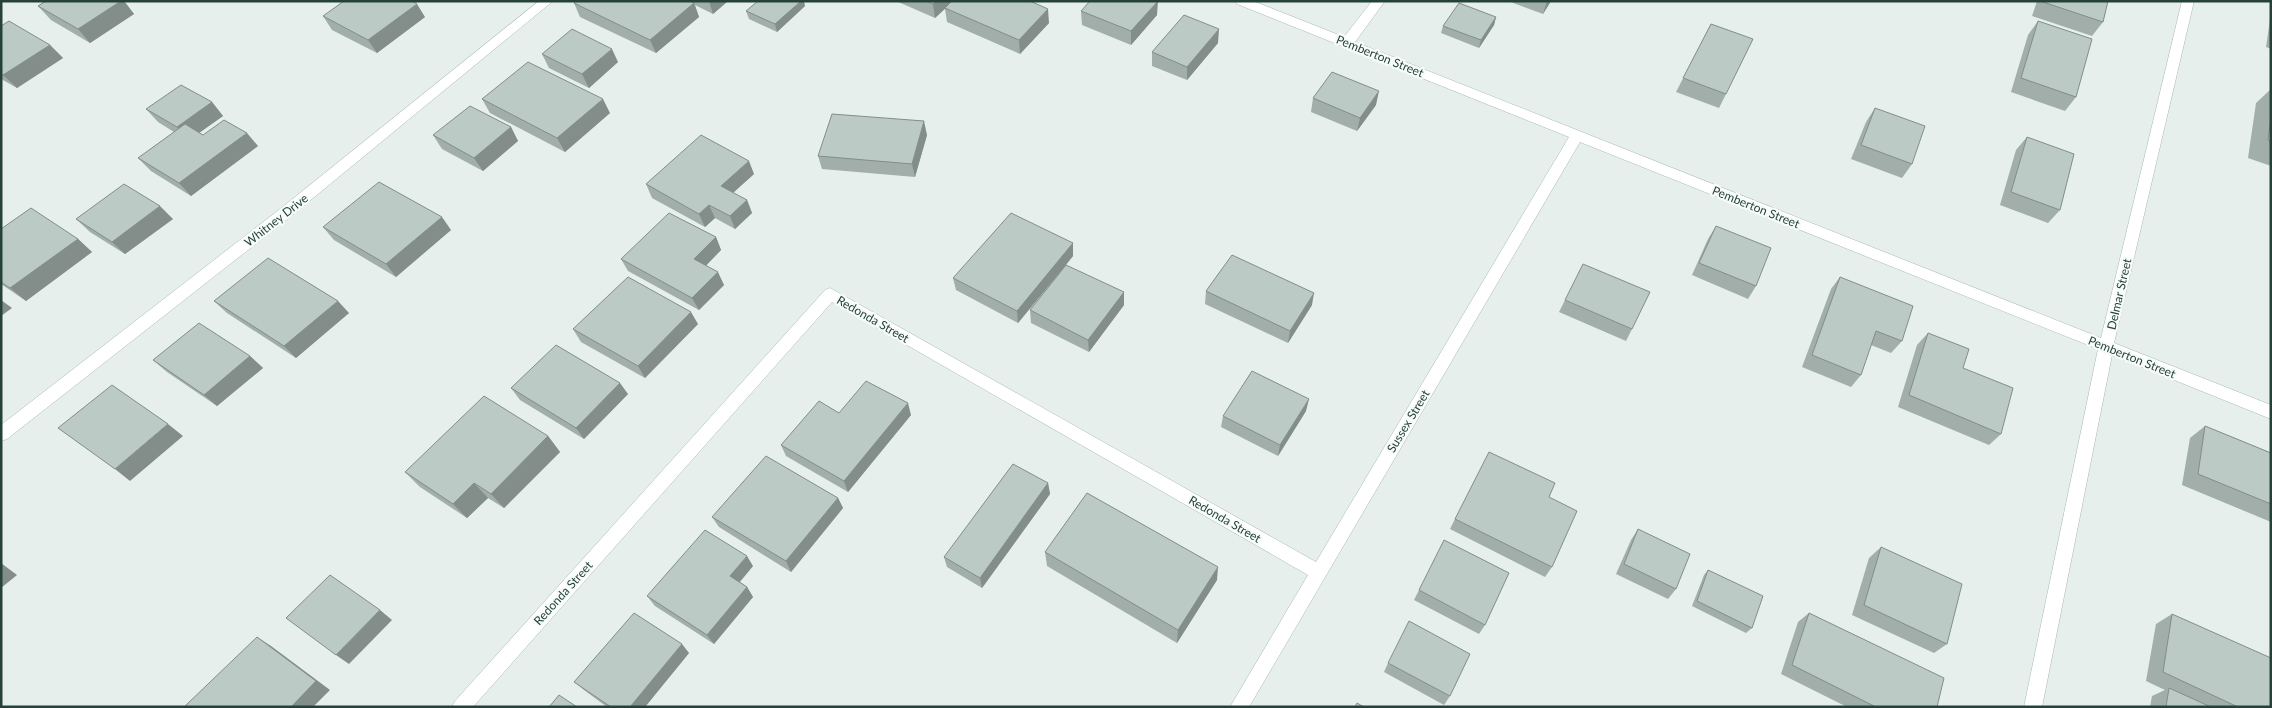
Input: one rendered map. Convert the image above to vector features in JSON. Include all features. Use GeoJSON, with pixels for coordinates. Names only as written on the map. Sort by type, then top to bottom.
{"type":"FeatureCollection","features":[{"type":"Feature","properties":{"kind":"street","name":"Whitney Drive"},"geometry":{"type":"LineString","coordinates":[[1,434],[293,206],[547,1]]}},
{"type":"Feature","properties":{"kind":"street","name":"Pemberton Street"},"geometry":{"type":"LineString","coordinates":[[1241,1],[2271,412]]}},
{"type":"Feature","properties":{"kind":"street"},"geometry":{"type":"LineString","coordinates":[[1347,43],[1379,1]]}},
{"type":"Feature","properties":{"kind":"street","name":"Delmar Street"},"geometry":{"type":"LineString","coordinates":[[2033,707],[2106,347],[2188,1]]}},
{"type":"Feature","properties":{"kind":"street","name":"Sussex Street"},"geometry":{"type":"LineString","coordinates":[[1239,707],[1577,135]]}},
{"type":"Feature","properties":{"kind":"street","name":"Redonda Street"},"geometry":{"type":"LineString","coordinates":[[461,707],[830,294],[1318,572]]}},
{"type":"Feature","properties":{"kind":"building"},"geometry":{"type":"Polygon","coordinates":[[[46,1],[121,1],[78,29],[38,6],[46,1]]]}},
{"type":"Feature","properties":{"kind":"building"},"geometry":{"type":"Polygon","coordinates":[[[344,1],[412,1],[417,4],[368,40],[323,16],[344,1]]]}},
{"type":"Feature","properties":{"kind":"building"},"geometry":{"type":"Polygon","coordinates":[[[576,1],[690,1],[694,3],[650,40],[574,3],[576,1]]]}},
{"type":"Feature","properties":{"kind":"building"},"geometry":{"type":"Polygon","coordinates":[[[758,1],[801,1],[775,24],[746,11],[758,1]]]}},
{"type":"Feature","properties":{"kind":"building"},"geometry":{"type":"Polygon","coordinates":[[[952,1],[1030,1],[1048,9],[1019,40],[945,8],[952,1]]]}},
{"type":"Feature","properties":{"kind":"building"},"geometry":{"type":"Polygon","coordinates":[[[1090,1],[1158,1],[1131,31],[1081,11],[1090,1]]]}},
{"type":"Feature","properties":{"kind":"building"},"geometry":{"type":"Polygon","coordinates":[[[2043,1],[2108,1],[2103,22],[2043,1]]]}},
{"type":"Feature","properties":{"kind":"building"},"geometry":{"type":"Polygon","coordinates":[[[1459,3],[1496,17],[1481,40],[1443,26],[1459,3]]]}},
{"type":"Feature","properties":{"kind":"building"},"geometry":{"type":"Polygon","coordinates":[[[1184,15],[1219,29],[1187,67],[1152,52],[1184,15]]]}},
{"type":"Feature","properties":{"kind":"building"},"geometry":{"type":"Polygon","coordinates":[[[9,21],[50,45],[3,75],[1,73],[1,26],[9,21]]]}},
{"type":"Feature","properties":{"kind":"building"},"geometry":{"type":"Polygon","coordinates":[[[2038,21],[2092,39],[2076,97],[2021,78],[2038,21]]]}},
{"type":"Feature","properties":{"kind":"building"},"geometry":{"type":"Polygon","coordinates":[[[1711,24],[1753,39],[1726,94],[1683,78],[1711,24]]]}},
{"type":"Feature","properties":{"kind":"building"},"geometry":{"type":"Polygon","coordinates":[[[572,29],[612,49],[582,74],[542,54],[572,29]]]}},
{"type":"Feature","properties":{"kind":"building"},"geometry":{"type":"Polygon","coordinates":[[[528,62],[603,99],[557,138],[482,99],[528,62]]]}},
{"type":"Feature","properties":{"kind":"building"},"geometry":{"type":"Polygon","coordinates":[[[1332,72],[1379,91],[1360,118],[1313,98],[1332,72]]]}},
{"type":"Feature","properties":{"kind":"building"},"geometry":{"type":"Polygon","coordinates":[[[181,85],[212,102],[177,127],[146,109],[181,85]]]}},
{"type":"Feature","properties":{"kind":"building"},"geometry":{"type":"Polygon","coordinates":[[[470,106],[511,127],[474,158],[433,135],[470,106]]]}},
{"type":"Feature","properties":{"kind":"building"},"geometry":{"type":"Polygon","coordinates":[[[1875,108],[1925,126],[1912,164],[1861,145],[1875,108]]]}},
{"type":"Feature","properties":{"kind":"building"},"geometry":{"type":"Polygon","coordinates":[[[832,114],[924,121],[912,164],[818,156],[832,114]]]}},
{"type":"Feature","properties":{"kind":"building"},"geometry":{"type":"Polygon","coordinates":[[[2271,118],[2271,141],[2268,140],[2271,118]]]}},
{"type":"Feature","properties":{"kind":"building"},"geometry":{"type":"Polygon","coordinates":[[[224,120],[247,133],[179,183],[138,158],[185,124],[203,135],[224,120]]]}},
{"type":"Feature","properties":{"kind":"building"},"geometry":{"type":"Polygon","coordinates":[[[701,135],[749,161],[721,186],[747,200],[730,216],[709,205],[699,214],[646,184],[701,135]]]}},
{"type":"Feature","properties":{"kind":"building"},"geometry":{"type":"Polygon","coordinates":[[[2027,137],[2074,154],[2060,210],[2011,192],[2027,137]]]}},
{"type":"Feature","properties":{"kind":"building"},"geometry":{"type":"Polygon","coordinates":[[[379,182],[442,217],[386,264],[323,227],[379,182]]]}},
{"type":"Feature","properties":{"kind":"building"},"geometry":{"type":"Polygon","coordinates":[[[124,184],[160,206],[112,242],[76,219],[124,184]]]}},
{"type":"Feature","properties":{"kind":"building"},"geometry":{"type":"Polygon","coordinates":[[[31,208],[78,239],[10,288],[1,282],[1,229],[31,208]]]}},
{"type":"Feature","properties":{"kind":"building"},"geometry":{"type":"Polygon","coordinates":[[[669,213],[716,237],[694,259],[718,272],[692,298],[621,259],[669,213]]]}},
{"type":"Feature","properties":{"kind":"building"},"geometry":{"type":"Polygon","coordinates":[[[1011,213],[1073,243],[1017,311],[953,278],[1011,213]]]}},
{"type":"Feature","properties":{"kind":"building"},"geometry":{"type":"Polygon","coordinates":[[[1716,226],[1771,248],[1756,286],[1699,263],[1716,226]]]}},
{"type":"Feature","properties":{"kind":"building"},"geometry":{"type":"Polygon","coordinates":[[[1232,255],[1314,293],[1290,331],[1206,291],[1232,255]]]}},
{"type":"Feature","properties":{"kind":"building"},"geometry":{"type":"Polygon","coordinates":[[[268,258],[338,301],[284,346],[214,301],[268,258]]]}},
{"type":"Feature","properties":{"kind":"building"},"geometry":{"type":"Polygon","coordinates":[[[1583,264],[1650,292],[1632,329],[1565,300],[1583,264]]]}},
{"type":"Feature","properties":{"kind":"building"},"geometry":{"type":"Polygon","coordinates":[[[1066,265],[1124,292],[1088,340],[1030,310],[1066,265]]]}},
{"type":"Feature","properties":{"kind":"building"},"geometry":{"type":"Polygon","coordinates":[[[628,277],[691,312],[638,366],[573,329],[628,277]]]}},
{"type":"Feature","properties":{"kind":"building"},"geometry":{"type":"Polygon","coordinates":[[[1840,277],[1913,306],[1902,341],[1876,331],[1861,375],[1812,355],[1840,277]]]}},
{"type":"Feature","properties":{"kind":"building"},"geometry":{"type":"Polygon","coordinates":[[[199,323],[250,356],[204,395],[153,360],[199,323]]]}},
{"type":"Feature","properties":{"kind":"building"},"geometry":{"type":"Polygon","coordinates":[[[1928,333],[1969,349],[1963,368],[2013,388],[2001,434],[1909,395],[1928,333]]]}},
{"type":"Feature","properties":{"kind":"building"},"geometry":{"type":"Polygon","coordinates":[[[556,345],[620,383],[576,428],[511,388],[556,345]]]}},
{"type":"Feature","properties":{"kind":"building"},"geometry":{"type":"Polygon","coordinates":[[[1252,371],[1309,399],[1280,445],[1223,416],[1252,371]]]}},
{"type":"Feature","properties":{"kind":"building"},"geometry":{"type":"Polygon","coordinates":[[[866,381],[908,403],[844,481],[781,445],[819,401],[839,413],[866,381]]]}},
{"type":"Feature","properties":{"kind":"building"},"geometry":{"type":"Polygon","coordinates":[[[112,385],[168,424],[115,469],[58,428],[112,385]]]}},
{"type":"Feature","properties":{"kind":"building"},"geometry":{"type":"Polygon","coordinates":[[[484,396],[548,436],[491,494],[474,483],[453,504],[405,472],[484,396]]]}},
{"type":"Feature","properties":{"kind":"building"},"geometry":{"type":"Polygon","coordinates":[[[2205,426],[2271,453],[2271,504],[2198,474],[2205,426]]]}},
{"type":"Feature","properties":{"kind":"building"},"geometry":{"type":"Polygon","coordinates":[[[1489,452],[1555,483],[1549,497],[1577,511],[1552,567],[1455,519],[1489,452]]]}},
{"type":"Feature","properties":{"kind":"building"},"geometry":{"type":"Polygon","coordinates":[[[766,456],[838,498],[786,561],[712,517],[766,456]]]}},
{"type":"Feature","properties":{"kind":"building"},"geometry":{"type":"Polygon","coordinates":[[[1013,464],[1048,483],[980,578],[944,557],[1013,464]]]}},
{"type":"Feature","properties":{"kind":"building"},"geometry":{"type":"Polygon","coordinates":[[[1087,493],[1218,567],[1178,630],[1045,552],[1087,493]]]}},
{"type":"Feature","properties":{"kind":"building"},"geometry":{"type":"Polygon","coordinates":[[[1638,529],[1690,554],[1676,589],[1624,564],[1638,529]]]}},
{"type":"Feature","properties":{"kind":"building"},"geometry":{"type":"Polygon","coordinates":[[[705,530],[747,556],[730,576],[747,587],[707,635],[647,596],[705,530]]]}},
{"type":"Feature","properties":{"kind":"building"},"geometry":{"type":"Polygon","coordinates":[[[1444,540],[1509,573],[1485,625],[1419,590],[1444,540]]]}},
{"type":"Feature","properties":{"kind":"building"},"geometry":{"type":"Polygon","coordinates":[[[1881,547],[1962,584],[1947,644],[1864,605],[1881,547]]]}},
{"type":"Feature","properties":{"kind":"building"},"geometry":{"type":"Polygon","coordinates":[[[1708,570],[1763,596],[1752,628],[1697,601],[1708,570]]]}},
{"type":"Feature","properties":{"kind":"building"},"geometry":{"type":"Polygon","coordinates":[[[330,575],[380,610],[336,655],[286,618],[330,575]]]}},
{"type":"Feature","properties":{"kind":"building"},"geometry":{"type":"Polygon","coordinates":[[[634,613],[682,644],[630,707],[611,707],[574,682],[634,613]]]}},
{"type":"Feature","properties":{"kind":"building"},"geometry":{"type":"Polygon","coordinates":[[[1809,613],[1944,678],[1937,707],[1876,707],[1792,665],[1809,613]]]}},
{"type":"Feature","properties":{"kind":"building"},"geometry":{"type":"Polygon","coordinates":[[[2172,614],[2271,658],[2271,707],[2238,707],[2163,672],[2172,614]]]}},
{"type":"Feature","properties":{"kind":"building"},"geometry":{"type":"Polygon","coordinates":[[[1409,621],[1470,654],[1450,696],[1388,663],[1409,621]]]}},
{"type":"Feature","properties":{"kind":"building"},"geometry":{"type":"Polygon","coordinates":[[[257,637],[316,681],[291,707],[184,707],[257,637]]]}},
{"type":"Feature","properties":{"kind":"building"},"geometry":{"type":"Polygon","coordinates":[[[2169,688],[2211,707],[2166,707],[2169,688]]]}},
{"type":"Feature","properties":{"kind":"building"},"geometry":{"type":"Polygon","coordinates":[[[559,695],[577,707],[549,707],[559,695]]]}},
{"type":"Feature","properties":{"kind":"building"},"geometry":{"type":"Polygon","coordinates":[[[1357,703],[1364,707],[1355,707],[1357,703]]]}}]}
